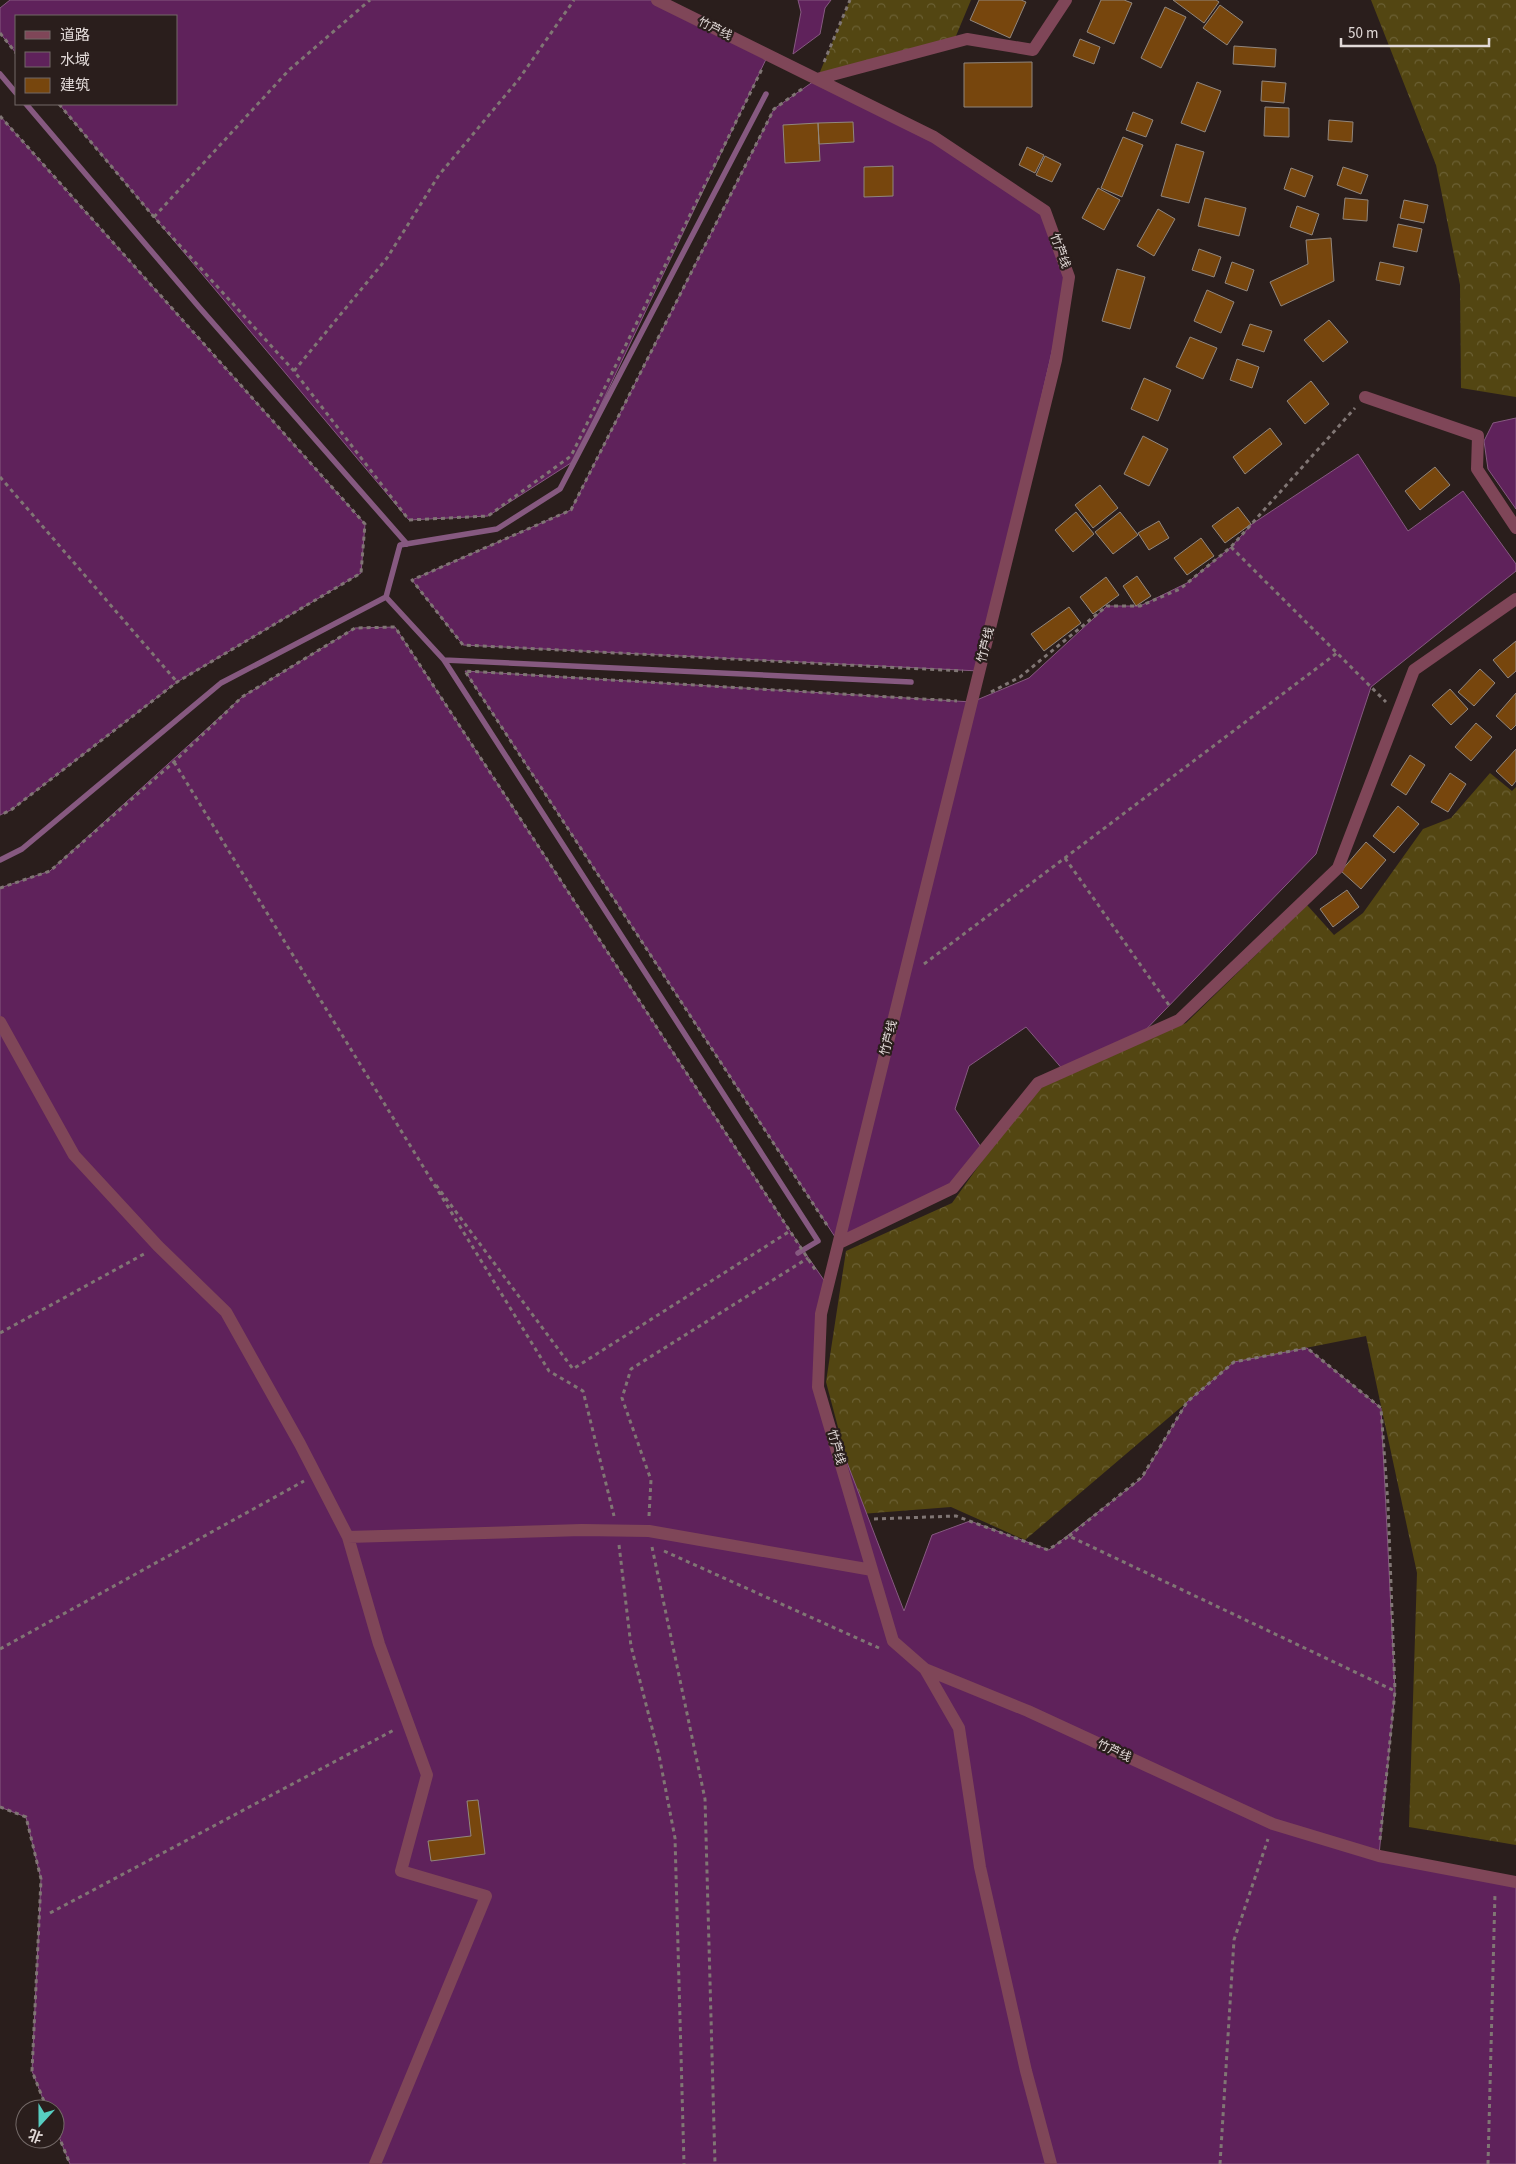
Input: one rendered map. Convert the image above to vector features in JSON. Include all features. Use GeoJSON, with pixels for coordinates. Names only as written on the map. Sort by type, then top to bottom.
{"type":"FeatureCollection","features":[{"type":"Feature","properties":{"kind":"street","name":"竹芦线"},"geometry":{"type":"LineString","coordinates":[[657,0],[934,137],[1045,211],[1069,277],[1056,360],[821,1314],[818,1387],[894,1641],[926,1669],[1028,1712],[1272,1824],[1379,1856],[1516,1882]]}},
{"type":"Feature","properties":{"kind":"street"},"geometry":{"type":"LineString","coordinates":[[817,79],[967,39],[1033,50],[1066,0]]}},
{"type":"Feature","properties":{"kind":"street"},"geometry":{"type":"LineString","coordinates":[[1366,397],[1478,436],[1477,469],[1516,528]]}},
{"type":"Feature","properties":{"kind":"street"},"geometry":{"type":"LineString","coordinates":[[839,1243],[953,1188],[1038,1083],[1180,1020],[1338,868],[1414,670],[1516,599]]}},
{"type":"Feature","properties":{"kind":"street"},"geometry":{"type":"LineString","coordinates":[[0,1022],[74,1155],[158,1246],[226,1312],[348,1537],[379,1644],[427,1775],[401,1871],[486,1896],[375,2164]]}},
{"type":"Feature","properties":{"kind":"street"},"geometry":{"type":"LineString","coordinates":[[348,1537],[646,1530],[872,1570]]}},
{"type":"Feature","properties":{"kind":"street"},"geometry":{"type":"LineString","coordinates":[[926,1669],[959,1728],[980,1867],[1026,2072],[1051,2164]]}},
{"type":"Feature","properties":{"kind":"path"},"geometry":{"type":"LineString","coordinates":[[154,217],[289,70],[370,0]]}},
{"type":"Feature","properties":{"kind":"path"},"geometry":{"type":"LineString","coordinates":[[294,371],[387,258],[439,175],[519,79],[574,0]]}},
{"type":"Feature","properties":{"kind":"path"},"geometry":{"type":"LineString","coordinates":[[850,0],[817,79],[774,109],[571,510],[412,580],[463,646],[979,672]]}},
{"type":"Feature","properties":{"kind":"path"},"geometry":{"type":"LineString","coordinates":[[0,34],[15,52]]}},
{"type":"Feature","properties":{"kind":"path"},"geometry":{"type":"LineString","coordinates":[[60,105],[154,217],[294,371],[410,520],[488,516],[571,456],[768,55]]}},
{"type":"Feature","properties":{"kind":"path"},"geometry":{"type":"LineString","coordinates":[[0,116],[365,524],[361,573],[176,682],[11,810],[0,815]]}},
{"type":"Feature","properties":{"kind":"path"},"geometry":{"type":"LineString","coordinates":[[839,1243],[465,672],[972,702],[1020,677],[1107,606],[1140,606],[1180,589],[1231,547],[1366,397]]}},
{"type":"Feature","properties":{"kind":"path"},"geometry":{"type":"LineString","coordinates":[[0,477],[176,682]]}},
{"type":"Feature","properties":{"kind":"path"},"geometry":{"type":"LineString","coordinates":[[1231,547],[1398,714]]}},
{"type":"Feature","properties":{"kind":"path"},"geometry":{"type":"LineString","coordinates":[[0,888],[50,871],[174,762],[242,697],[355,628],[395,627],[807,1257],[631,1369],[622,1398],[651,1480],[646,1530],[652,1546],[705,1799],[715,2164]]}},
{"type":"Feature","properties":{"kind":"path"},"geometry":{"type":"LineString","coordinates":[[904,979],[1337,652]]}},
{"type":"Feature","properties":{"kind":"path"},"geometry":{"type":"LineString","coordinates":[[174,762],[549,1371],[583,1391],[622,1530],[631,1646],[659,1755],[675,1838],[684,2164]]}},
{"type":"Feature","properties":{"kind":"path"},"geometry":{"type":"LineString","coordinates":[[1065,858],[1180,1020]]}},
{"type":"Feature","properties":{"kind":"path"},"geometry":{"type":"LineString","coordinates":[[423,1169],[573,1368],[790,1232]]}},
{"type":"Feature","properties":{"kind":"path"},"geometry":{"type":"LineString","coordinates":[[0,1333],[158,1246]]}},
{"type":"Feature","properties":{"kind":"path"},"geometry":{"type":"LineString","coordinates":[[857,1519],[956,1516],[1048,1550],[1069,1536],[1142,1478],[1187,1402],[1234,1362],[1306,1348],[1381,1408],[1388,1505],[1395,1690],[1379,1856]]}},
{"type":"Feature","properties":{"kind":"path"},"geometry":{"type":"LineString","coordinates":[[0,1649],[316,1475]]}},
{"type":"Feature","properties":{"kind":"path"},"geometry":{"type":"LineString","coordinates":[[1069,1536],[1395,1690]]}},
{"type":"Feature","properties":{"kind":"path"},"geometry":{"type":"LineString","coordinates":[[652,1546],[881,1649]]}},
{"type":"Feature","properties":{"kind":"path"},"geometry":{"type":"LineString","coordinates":[[50,1913],[408,1723]]}},
{"type":"Feature","properties":{"kind":"path"},"geometry":{"type":"LineString","coordinates":[[0,1807],[26,1817],[41,1879],[32,2071],[43,2099]]}},
{"type":"Feature","properties":{"kind":"path"},"geometry":{"type":"LineString","coordinates":[[1220,2164],[1234,1940],[1272,1824]]}},
{"type":"Feature","properties":{"kind":"path"},"geometry":{"type":"LineString","coordinates":[[1488,2164],[1496,1878]]}},
{"type":"Feature","properties":{"kind":"path"},"geometry":{"type":"LineString","coordinates":[[64,2149],[70,2164]]}},
{"type":"Feature","properties":{"kind":"green space"},"geometry":{"type":"Polygon","coordinates":[[[850,0],[971,0],[953,43],[817,79],[850,0]]]}},
{"type":"Feature","properties":{"kind":"green space"},"geometry":{"type":"Polygon","coordinates":[[[1371,0],[1516,0],[1516,397],[1461,388],[1460,285],[1436,165],[1371,0]]]}},
{"type":"Feature","properties":{"kind":"green space"},"geometry":{"type":"Polygon","coordinates":[[[1490,773],[1512,791],[1516,787],[1516,1845],[1409,1827],[1417,1573],[1366,1336],[1234,1362],[1025,1540],[951,1507],[861,1514],[826,1382],[846,1251],[952,1203],[1038,1083],[1186,1023],[1307,905],[1334,935],[1363,913],[1423,829],[1451,818],[1490,773]]]}},
{"type":"Feature","properties":{"kind":"water"},"geometry":{"type":"Polygon","coordinates":[[[10,0],[657,0],[768,55],[574,461],[488,516],[409,520],[60,105],[178,105],[178,15],[15,15],[15,52],[0,33],[0,8],[10,0]]]}},
{"type":"Feature","properties":{"kind":"water"},"geometry":{"type":"Polygon","coordinates":[[[798,0],[831,0],[825,8],[820,34],[793,54],[801,12],[798,0]]]}},
{"type":"Feature","properties":{"kind":"water"},"geometry":{"type":"Polygon","coordinates":[[[817,79],[934,137],[1045,211],[1069,277],[979,671],[463,645],[412,580],[571,510],[774,109],[817,79]]]}},
{"type":"Feature","properties":{"kind":"water"},"geometry":{"type":"Polygon","coordinates":[[[0,116],[365,524],[361,573],[177,682],[11,810],[0,815],[0,116]]]}},
{"type":"Feature","properties":{"kind":"water"},"geometry":{"type":"Polygon","coordinates":[[[1516,418],[1516,509],[1488,469],[1484,441],[1493,423],[1516,418]]]}},
{"type":"Feature","properties":{"kind":"water"},"geometry":{"type":"Polygon","coordinates":[[[1358,454],[1408,531],[1463,491],[1516,564],[1516,571],[1371,687],[1316,854],[1131,1045],[1065,1072],[1026,1027],[969,1066],[955,1109],[983,1150],[953,1188],[839,1243],[465,671],[972,702],[1029,678],[1107,606],[1140,606],[1187,583],[1231,547],[1252,524],[1358,454]]]}},
{"type":"Feature","properties":{"kind":"water"},"geometry":{"type":"Polygon","coordinates":[[[395,627],[790,1231],[828,1286],[818,1387],[904,1611],[932,1535],[970,1521],[1049,1550],[1142,1478],[1187,1402],[1234,1362],[1307,1348],[1381,1408],[1395,1691],[1379,1855],[1516,1882],[1516,2164],[70,2164],[64,2149],[65,2099],[43,2099],[32,2071],[41,1879],[26,1817],[0,1807],[0,888],[50,871],[242,697],[355,628],[395,627]]]}},
{"type":"Feature","properties":{"kind":"building"},"geometry":{"type":"Polygon","coordinates":[[[979,0],[1021,0],[1026,2],[1010,38],[970,20],[979,0]]]}},
{"type":"Feature","properties":{"kind":"building"},"geometry":{"type":"Polygon","coordinates":[[[1101,0],[1124,0],[1132,3],[1114,44],[1087,32],[1101,0]]]}},
{"type":"Feature","properties":{"kind":"building"},"geometry":{"type":"Polygon","coordinates":[[[1173,0],[1216,0],[1219,2],[1204,23],[1173,0]]]}},
{"type":"Feature","properties":{"kind":"building"},"geometry":{"type":"Polygon","coordinates":[[[1220,5],[1243,22],[1227,45],[1203,28],[1220,5]]]}},
{"type":"Feature","properties":{"kind":"building"},"geometry":{"type":"Polygon","coordinates":[[[1165,7],[1186,17],[1161,68],[1141,58],[1165,7]]]}},
{"type":"Feature","properties":{"kind":"building"},"geometry":{"type":"Polygon","coordinates":[[[1080,39],[1100,47],[1094,64],[1073,56],[1080,39]]]}},
{"type":"Feature","properties":{"kind":"building"},"geometry":{"type":"Polygon","coordinates":[[[1234,46],[1276,49],[1275,67],[1233,64],[1234,46]]]}},
{"type":"Feature","properties":{"kind":"building"},"geometry":{"type":"Polygon","coordinates":[[[1032,62],[1032,107],[964,107],[964,63],[1032,62]]]}},
{"type":"Feature","properties":{"kind":"building"},"geometry":{"type":"Polygon","coordinates":[[[1262,81],[1286,83],[1284,103],[1261,101],[1262,81]]]}},
{"type":"Feature","properties":{"kind":"building"},"geometry":{"type":"Polygon","coordinates":[[[1197,82],[1221,91],[1205,132],[1181,123],[1197,82]]]}},
{"type":"Feature","properties":{"kind":"building"},"geometry":{"type":"Polygon","coordinates":[[[1265,107],[1289,108],[1289,137],[1264,136],[1265,107]]]}},
{"type":"Feature","properties":{"kind":"building"},"geometry":{"type":"Polygon","coordinates":[[[1133,112],[1153,120],[1146,137],[1126,130],[1133,112]]]}},
{"type":"Feature","properties":{"kind":"building"},"geometry":{"type":"Polygon","coordinates":[[[1329,120],[1353,122],[1352,142],[1328,140],[1329,120]]]}},
{"type":"Feature","properties":{"kind":"building"},"geometry":{"type":"Polygon","coordinates":[[[853,122],[854,142],[819,144],[818,123],[853,122]]]}},
{"type":"Feature","properties":{"kind":"building"},"geometry":{"type":"Polygon","coordinates":[[[818,123],[820,161],[785,163],[783,125],[818,123]]]}},
{"type":"Feature","properties":{"kind":"building"},"geometry":{"type":"Polygon","coordinates":[[[1123,137],[1143,145],[1122,197],[1101,188],[1123,137]]]}},
{"type":"Feature","properties":{"kind":"building"},"geometry":{"type":"Polygon","coordinates":[[[1176,144],[1204,152],[1189,203],[1161,196],[1176,144]]]}},
{"type":"Feature","properties":{"kind":"building"},"geometry":{"type":"Polygon","coordinates":[[[1027,147],[1044,155],[1035,173],[1019,165],[1027,147]]]}},
{"type":"Feature","properties":{"kind":"building"},"geometry":{"type":"Polygon","coordinates":[[[1045,156],[1061,164],[1052,182],[1036,175],[1045,156]]]}},
{"type":"Feature","properties":{"kind":"building"},"geometry":{"type":"Polygon","coordinates":[[[893,166],[893,196],[864,197],[864,167],[893,166]]]}},
{"type":"Feature","properties":{"kind":"building"},"geometry":{"type":"Polygon","coordinates":[[[1343,167],[1368,175],[1361,194],[1337,185],[1343,167]]]}},
{"type":"Feature","properties":{"kind":"building"},"geometry":{"type":"Polygon","coordinates":[[[1291,168],[1313,176],[1305,197],[1284,189],[1291,168]]]}},
{"type":"Feature","properties":{"kind":"building"},"geometry":{"type":"Polygon","coordinates":[[[1098,188],[1120,200],[1104,230],[1082,218],[1098,188]]]}},
{"type":"Feature","properties":{"kind":"building"},"geometry":{"type":"Polygon","coordinates":[[[1205,198],[1246,208],[1239,236],[1198,226],[1205,198]]]}},
{"type":"Feature","properties":{"kind":"building"},"geometry":{"type":"Polygon","coordinates":[[[1345,198],[1368,200],[1367,221],[1343,219],[1345,198]]]}},
{"type":"Feature","properties":{"kind":"building"},"geometry":{"type":"Polygon","coordinates":[[[1404,200],[1428,205],[1424,223],[1400,218],[1404,200]]]}},
{"type":"Feature","properties":{"kind":"building"},"geometry":{"type":"Polygon","coordinates":[[[1297,206],[1319,214],[1312,235],[1290,227],[1297,206]]]}},
{"type":"Feature","properties":{"kind":"building"},"geometry":{"type":"Polygon","coordinates":[[[1158,209],[1175,219],[1154,256],[1137,246],[1158,209]]]}},
{"type":"Feature","properties":{"kind":"building"},"geometry":{"type":"Polygon","coordinates":[[[1398,224],[1422,229],[1417,252],[1393,247],[1398,224]]]}},
{"type":"Feature","properties":{"kind":"building"},"geometry":{"type":"Polygon","coordinates":[[[1331,238],[1334,281],[1281,306],[1270,282],[1308,264],[1306,240],[1331,238]]]}},
{"type":"Feature","properties":{"kind":"building"},"geometry":{"type":"Polygon","coordinates":[[[1199,249],[1221,257],[1214,277],[1192,270],[1199,249]]]}},
{"type":"Feature","properties":{"kind":"building"},"geometry":{"type":"Polygon","coordinates":[[[1232,262],[1254,270],[1247,291],[1225,283],[1232,262]]]}},
{"type":"Feature","properties":{"kind":"building"},"geometry":{"type":"Polygon","coordinates":[[[1380,262],[1404,267],[1400,285],[1376,280],[1380,262]]]}},
{"type":"Feature","properties":{"kind":"building"},"geometry":{"type":"Polygon","coordinates":[[[1117,269],[1145,277],[1130,329],[1102,321],[1117,269]]]}},
{"type":"Feature","properties":{"kind":"building"},"geometry":{"type":"Polygon","coordinates":[[[1207,290],[1234,302],[1221,333],[1194,321],[1207,290]]]}},
{"type":"Feature","properties":{"kind":"building"},"geometry":{"type":"Polygon","coordinates":[[[1329,320],[1348,342],[1323,362],[1304,340],[1329,320]]]}},
{"type":"Feature","properties":{"kind":"building"},"geometry":{"type":"Polygon","coordinates":[[[1250,324],[1272,331],[1264,352],[1242,345],[1250,324]]]}},
{"type":"Feature","properties":{"kind":"building"},"geometry":{"type":"Polygon","coordinates":[[[1190,337],[1217,348],[1203,379],[1176,367],[1190,337]]]}},
{"type":"Feature","properties":{"kind":"building"},"geometry":{"type":"Polygon","coordinates":[[[1237,359],[1259,367],[1252,388],[1230,380],[1237,359]]]}},
{"type":"Feature","properties":{"kind":"building"},"geometry":{"type":"Polygon","coordinates":[[[1144,378],[1171,390],[1158,421],[1131,409],[1144,378]]]}},
{"type":"Feature","properties":{"kind":"building"},"geometry":{"type":"Polygon","coordinates":[[[1311,381],[1329,404],[1305,424],[1287,401],[1311,381]]]}},
{"type":"Feature","properties":{"kind":"building"},"geometry":{"type":"Polygon","coordinates":[[[1270,428],[1282,444],[1245,474],[1233,457],[1270,428]]]}},
{"type":"Feature","properties":{"kind":"building"},"geometry":{"type":"Polygon","coordinates":[[[1143,436],[1168,449],[1149,486],[1124,474],[1143,436]]]}},
{"type":"Feature","properties":{"kind":"building"},"geometry":{"type":"Polygon","coordinates":[[[1435,467],[1450,485],[1420,510],[1405,491],[1435,467]]]}},
{"type":"Feature","properties":{"kind":"building"},"geometry":{"type":"Polygon","coordinates":[[[1100,485],[1118,508],[1093,528],[1075,505],[1100,485]]]}},
{"type":"Feature","properties":{"kind":"building"},"geometry":{"type":"Polygon","coordinates":[[[1238,507],[1251,524],[1225,543],[1212,526],[1238,507]]]}},
{"type":"Feature","properties":{"kind":"building"},"geometry":{"type":"Polygon","coordinates":[[[1076,512],[1094,534],[1073,552],[1055,530],[1076,512]]]}},
{"type":"Feature","properties":{"kind":"building"},"geometry":{"type":"Polygon","coordinates":[[[1120,512],[1138,535],[1113,554],[1095,532],[1120,512]]]}},
{"type":"Feature","properties":{"kind":"building"},"geometry":{"type":"Polygon","coordinates":[[[1159,521],[1169,538],[1149,550],[1138,533],[1159,521]]]}},
{"type":"Feature","properties":{"kind":"building"},"geometry":{"type":"Polygon","coordinates":[[[1201,538],[1214,556],[1187,575],[1174,558],[1201,538]]]}},
{"type":"Feature","properties":{"kind":"building"},"geometry":{"type":"Polygon","coordinates":[[[1137,576],[1151,596],[1136,606],[1123,586],[1137,576]]]}},
{"type":"Feature","properties":{"kind":"building"},"geometry":{"type":"Polygon","coordinates":[[[1106,577],[1119,595],[1093,614],[1080,597],[1106,577]]]}},
{"type":"Feature","properties":{"kind":"building"},"geometry":{"type":"Polygon","coordinates":[[[1069,607],[1081,623],[1044,651],[1031,634],[1069,607]]]}},
{"type":"Feature","properties":{"kind":"building"},"geometry":{"type":"Polygon","coordinates":[[[1516,641],[1516,671],[1508,678],[1493,660],[1516,641]]]}},
{"type":"Feature","properties":{"kind":"building"},"geometry":{"type":"Polygon","coordinates":[[[1480,669],[1495,683],[1474,706],[1458,692],[1480,669]]]}},
{"type":"Feature","properties":{"kind":"building"},"geometry":{"type":"Polygon","coordinates":[[[1450,689],[1468,709],[1451,725],[1432,705],[1450,689]]]}},
{"type":"Feature","properties":{"kind":"building"},"geometry":{"type":"Polygon","coordinates":[[[1516,693],[1516,725],[1511,730],[1496,716],[1516,693]]]}},
{"type":"Feature","properties":{"kind":"building"},"geometry":{"type":"Polygon","coordinates":[[[1476,723],[1492,737],[1471,761],[1455,747],[1476,723]]]}},
{"type":"Feature","properties":{"kind":"building"},"geometry":{"type":"Polygon","coordinates":[[[1516,749],[1516,781],[1512,786],[1496,771],[1516,749]]]}},
{"type":"Feature","properties":{"kind":"building"},"geometry":{"type":"Polygon","coordinates":[[[1410,755],[1425,765],[1406,795],[1391,785],[1410,755]]]}},
{"type":"Feature","properties":{"kind":"building"},"geometry":{"type":"Polygon","coordinates":[[[1450,773],[1466,784],[1448,812],[1431,802],[1450,773]]]}},
{"type":"Feature","properties":{"kind":"building"},"geometry":{"type":"Polygon","coordinates":[[[1398,806],[1419,824],[1394,853],[1373,836],[1398,806]]]}},
{"type":"Feature","properties":{"kind":"building"},"geometry":{"type":"Polygon","coordinates":[[[1366,842],[1386,860],[1361,889],[1341,871],[1366,842]]]}},
{"type":"Feature","properties":{"kind":"building"},"geometry":{"type":"Polygon","coordinates":[[[1347,890],[1359,907],[1333,927],[1320,909],[1347,890]]]}},
{"type":"Feature","properties":{"kind":"building"},"geometry":{"type":"Polygon","coordinates":[[[478,1800],[485,1854],[431,1861],[428,1841],[471,1836],[467,1801],[478,1800]]]}},
{"type":"Feature","properties":{"kind":"waterway"},"geometry":{"type":"LineString","coordinates":[[0,74],[15,92]]}},
{"type":"Feature","properties":{"kind":"waterway"},"geometry":{"type":"LineString","coordinates":[[0,860],[22,849],[221,683],[386,597],[400,545],[497,529],[560,489],[766,94]]}},
{"type":"Feature","properties":{"kind":"waterway"},"geometry":{"type":"LineString","coordinates":[[27,105],[199,307],[407,544]]}},
{"type":"Feature","properties":{"kind":"waterway"},"geometry":{"type":"LineString","coordinates":[[386,597],[444,660],[818,1241],[798,1253]]}},
{"type":"Feature","properties":{"kind":"waterway"},"geometry":{"type":"LineString","coordinates":[[444,660],[911,682]]}}]}
